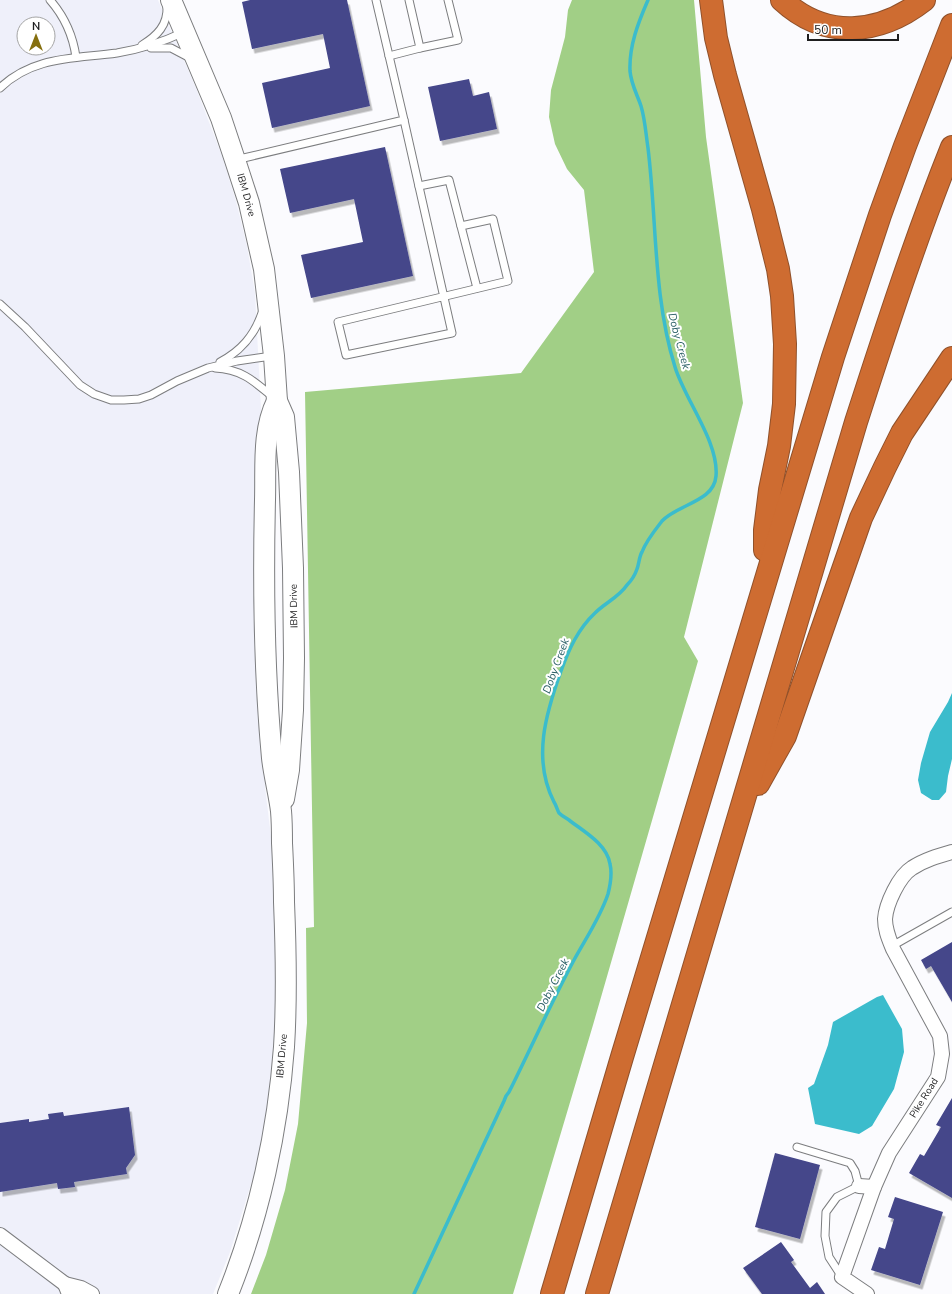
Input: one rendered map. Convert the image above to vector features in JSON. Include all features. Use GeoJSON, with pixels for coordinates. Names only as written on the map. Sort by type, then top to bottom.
{"type":"FeatureCollection","features":[{"type":"Feature","properties":{"kind":"highway"},"geometry":{"type":"LineString","coordinates":[[711,0],[716,38],[763,209],[778,269],[782,296],[785,344],[784,404],[779,446],[770,490],[765,530],[764,583]]}},
{"type":"Feature","properties":{"kind":"highway"},"geometry":{"type":"LineString","coordinates":[[782,0],[793,10],[810,20],[829,27],[847,28],[864,27],[883,23],[902,15],[924,0]]}},
{"type":"Feature","properties":{"kind":"highway"},"geometry":{"type":"LineString","coordinates":[[552,1294],[764,583],[856,283],[905,146],[952,25]]}},
{"type":"Feature","properties":{"kind":"highway"},"geometry":{"type":"LineString","coordinates":[[598,1294],[858,415],[931,198],[952,147]]}},
{"type":"Feature","properties":{"kind":"highway"},"geometry":{"type":"LineString","coordinates":[[739,816],[785,736],[860,518],[902,433],[952,358]]}},
{"type":"Feature","properties":{"kind":"street","name":"IBM Drive"},"geometry":{"type":"LineString","coordinates":[[171,0],[221,118],[235,160],[249,203],[258,238],[267,291],[277,402],[284,417],[289,472],[294,610],[291,751],[281,812]]}},
{"type":"Feature","properties":{"kind":"street","name":"IBM Drive"},"geometry":{"type":"LineString","coordinates":[[228,1294],[252,1229],[269,1154],[277,1110],[284,1048],[286,1003],[281,812],[271,739],[267,670],[265,591],[266,449],[270,418],[277,402]]}},
{"type":"Feature","properties":{"kind":"street","name":"Pike Road"},"geometry":{"type":"LineString","coordinates":[[842,1277],[874,1187],[889,1153],[938,1077],[947,1054],[940,1036],[887,936],[885,919],[889,900],[910,868],[932,857],[952,852]]}},
{"type":"Feature","properties":{"kind":"street"},"geometry":{"type":"LineString","coordinates":[[859,1186],[874,1187]]}},
{"type":"Feature","properties":{"kind":"street"},"geometry":{"type":"LineString","coordinates":[[0,1235],[67,1289],[82,1288],[92,1294]]}},
{"type":"Feature","properties":{"kind":"street"},"geometry":{"type":"LineString","coordinates":[[842,1277],[867,1294]]}},
{"type":"Feature","properties":{"kind":"lane"},"geometry":{"type":"LineString","coordinates":[[50,0],[61,14],[68,28],[76,57]]}},
{"type":"Feature","properties":{"kind":"lane"},"geometry":{"type":"LineString","coordinates":[[134,49],[155,35],[163,26],[167,16],[167,0]]}},
{"type":"Feature","properties":{"kind":"lane"},"geometry":{"type":"LineString","coordinates":[[376,0],[404,120],[444,296],[452,333],[346,355],[338,322],[444,296],[477,288],[508,281],[493,219],[461,226]]}},
{"type":"Feature","properties":{"kind":"lane"},"geometry":{"type":"LineString","coordinates":[[409,0],[420,48]]}},
{"type":"Feature","properties":{"kind":"lane"},"geometry":{"type":"LineString","coordinates":[[389,56],[458,40],[448,0]]}},
{"type":"Feature","properties":{"kind":"lane"},"geometry":{"type":"LineString","coordinates":[[0,88],[14,77],[37,65],[54,60],[118,53],[155,44],[184,32]]}},
{"type":"Feature","properties":{"kind":"lane"},"geometry":{"type":"LineString","coordinates":[[134,49],[160,47],[171,48],[198,63]]}},
{"type":"Feature","properties":{"kind":"lane"},"geometry":{"type":"LineString","coordinates":[[235,160],[404,120]]}},
{"type":"Feature","properties":{"kind":"lane"},"geometry":{"type":"LineString","coordinates":[[419,186],[449,180],[477,288]]}},
{"type":"Feature","properties":{"kind":"lane"},"geometry":{"type":"LineString","coordinates":[[0,304],[25,327],[80,385],[94,394],[105,398],[124,400],[145,397],[208,368],[236,353],[247,343],[259,323],[267,291]]}},
{"type":"Feature","properties":{"kind":"lane"},"geometry":{"type":"LineString","coordinates":[[208,368],[237,361],[274,356]]}},
{"type":"Feature","properties":{"kind":"lane"},"geometry":{"type":"LineString","coordinates":[[208,368],[240,372],[251,379],[277,402]]}},
{"type":"Feature","properties":{"kind":"lane"},"geometry":{"type":"LineString","coordinates":[[892,946],[952,912]]}},
{"type":"Feature","properties":{"kind":"lane"},"geometry":{"type":"LineString","coordinates":[[797,1147],[850,1163],[855,1171],[859,1186],[837,1197],[826,1212],[825,1236],[829,1258],[842,1277]]}},
{"type":"Feature","properties":{"kind":"shaded area"},"geometry":{"type":"Polygon","coordinates":[[[0,0],[158,0],[196,88],[222,156],[236,201],[247,246],[255,293],[261,409],[257,506],[263,733],[265,787],[272,845],[277,971],[276,1061],[260,1155],[230,1252],[213,1294],[0,1294],[0,0]]]}},
{"type":"Feature","properties":{"kind":"green space"},"geometry":{"type":"Polygon","coordinates":[[[572,0],[694,0],[706,137],[743,403],[684,637],[698,661],[593,1025],[513,1294],[251,1294],[266,1255],[285,1190],[298,1124],[307,1023],[306,928],[314,927],[305,392],[521,373],[594,272],[584,190],[567,169],[555,144],[549,117],[551,90],[565,37],[568,10],[572,0]]]}},
{"type":"Feature","properties":{"kind":"water"},"geometry":{"type":"Polygon","coordinates":[[[952,693],[952,759],[946,792],[939,800],[932,800],[921,793],[918,780],[921,763],[930,732],[952,693]]]}},
{"type":"Feature","properties":{"kind":"water"},"geometry":{"type":"Polygon","coordinates":[[[883,995],[902,1029],[904,1052],[894,1089],[872,1126],[859,1134],[815,1124],[808,1088],[814,1084],[828,1045],[833,1022],[883,995]]]}},
{"type":"Feature","properties":{"kind":"building"},"geometry":{"type":"Polygon","coordinates":[[[250,0],[347,0],[370,106],[272,128],[262,83],[330,68],[323,34],[252,49],[242,2],[250,0]]]}},
{"type":"Feature","properties":{"kind":"building"},"geometry":{"type":"Polygon","coordinates":[[[469,79],[473,96],[489,92],[497,129],[440,141],[428,87],[469,79]]]}},
{"type":"Feature","properties":{"kind":"building"},"geometry":{"type":"Polygon","coordinates":[[[385,147],[413,276],[311,298],[301,255],[363,242],[354,199],[290,213],[280,169],[385,147]]]}},
{"type":"Feature","properties":{"kind":"building"},"geometry":{"type":"Polygon","coordinates":[[[952,942],[952,1002],[931,966],[926,969],[921,960],[952,942]]]}},
{"type":"Feature","properties":{"kind":"building"},"geometry":{"type":"Polygon","coordinates":[[[952,1098],[952,1198],[909,1173],[920,1154],[924,1156],[941,1127],[936,1125],[952,1098]]]}},
{"type":"Feature","properties":{"kind":"building"},"geometry":{"type":"Polygon","coordinates":[[[129,1107],[135,1155],[126,1168],[127,1174],[74,1182],[75,1187],[58,1189],[57,1183],[0,1192],[0,1123],[29,1119],[29,1122],[49,1119],[48,1114],[63,1112],[64,1116],[129,1107]]]}},
{"type":"Feature","properties":{"kind":"building"},"geometry":{"type":"Polygon","coordinates":[[[775,1153],[820,1165],[800,1239],[755,1227],[775,1153]]]}},
{"type":"Feature","properties":{"kind":"building"},"geometry":{"type":"Polygon","coordinates":[[[895,1197],[943,1212],[920,1285],[871,1270],[879,1247],[885,1249],[894,1219],[888,1217],[895,1197]]]}},
{"type":"Feature","properties":{"kind":"building"},"geometry":{"type":"Polygon","coordinates":[[[781,1242],[794,1260],[791,1262],[810,1288],[817,1282],[825,1294],[762,1294],[743,1268],[781,1242]]]}},
{"type":"Feature","properties":{"kind":"waterway","name":"Doby Creek"},"geometry":{"type":"LineString","coordinates":[[414,1294],[506,1096],[574,960],[597,920],[608,894],[611,871],[608,857],[594,839],[559,813],[547,786],[543,753],[544,736],[550,703],[561,671],[571,647],[589,619],[599,609],[620,593],[633,578],[638,567],[640,556],[646,544],[662,521],[677,510],[694,502],[709,492],[714,485],[716,476],[716,463],[707,435],[675,367],[668,340],[659,286],[648,148],[642,111],[630,71],[633,44],[648,0]]}}]}
